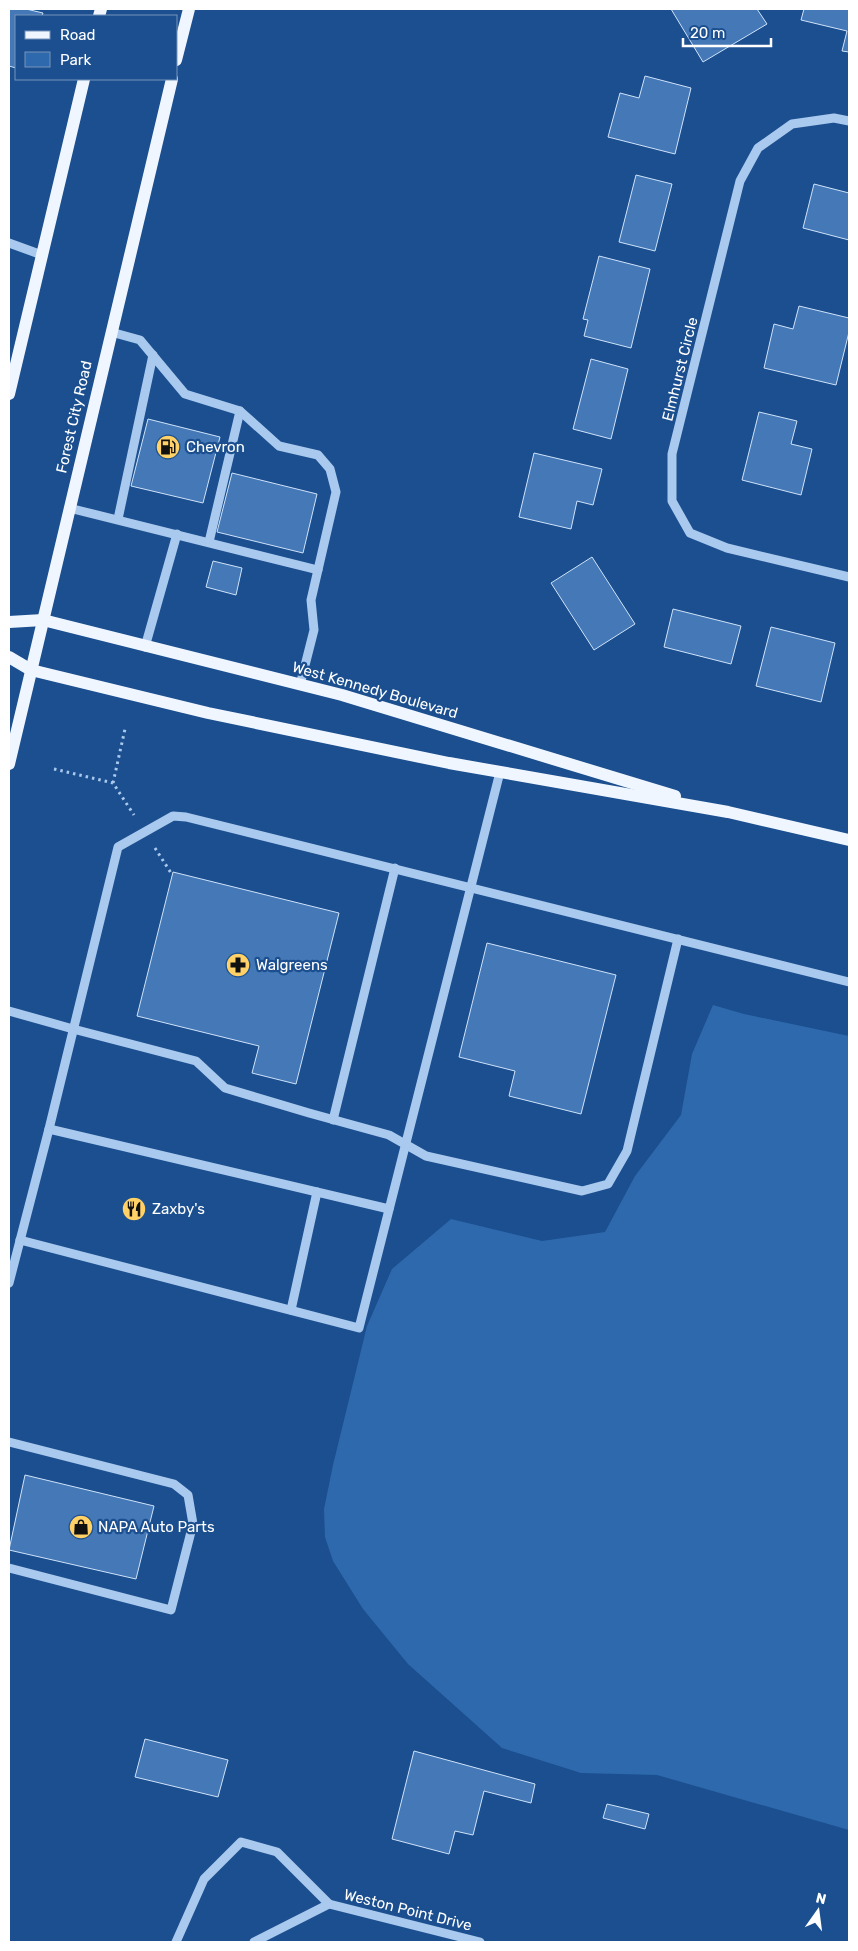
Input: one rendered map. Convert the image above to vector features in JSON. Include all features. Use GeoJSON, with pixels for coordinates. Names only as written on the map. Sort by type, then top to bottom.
{"type":"FeatureCollection","features":[{"type":"Feature","properties":{"kind":"main road"},"geometry":{"type":"LineString","coordinates":[[178,52],[188,9]]}},
{"type":"Feature","properties":{"kind":"main road"},"geometry":{"type":"LineString","coordinates":[[9,394],[84,80]]}},
{"type":"Feature","properties":{"kind":"main road","name":"Forest City Road"},"geometry":{"type":"LineString","coordinates":[[9,764],[172,80]]}},
{"type":"Feature","properties":{"kind":"main road","name":"West Kennedy Boulevard"},"geometry":{"type":"LineString","coordinates":[[9,622],[43,620],[342,695],[728,812]]}},
{"type":"Feature","properties":{"kind":"main road","name":"West Kennedy Boulevard"},"geometry":{"type":"LineString","coordinates":[[9,657],[31,670],[208,713],[500,772],[728,812],[849,840]]}},
{"type":"Feature","properties":{"kind":"street","name":"Elmhurst Circle"},"geometry":{"type":"LineString","coordinates":[[849,121],[834,118],[792,124],[758,148],[740,181],[672,454],[672,501],[690,533],[727,548],[849,577]]}},
{"type":"Feature","properties":{"kind":"street"},"geometry":{"type":"LineString","coordinates":[[9,243],[42,255]]}},
{"type":"Feature","properties":{"kind":"street"},"geometry":{"type":"LineString","coordinates":[[111,332],[140,340],[185,394],[240,411],[279,446],[318,454],[330,468],[336,492],[311,600],[314,630],[300,685]]}},
{"type":"Feature","properties":{"kind":"street"},"geometry":{"type":"LineString","coordinates":[[118,519],[154,355]]}},
{"type":"Feature","properties":{"kind":"street"},"geometry":{"type":"LineString","coordinates":[[209,542],[240,411]]}},
{"type":"Feature","properties":{"kind":"street"},"geometry":{"type":"LineString","coordinates":[[69,508],[318,570]]}},
{"type":"Feature","properties":{"kind":"street"},"geometry":{"type":"LineString","coordinates":[[145,646],[177,534]]}},
{"type":"Feature","properties":{"kind":"street"},"geometry":{"type":"LineString","coordinates":[[20,1240],[359,1328],[500,772]]}},
{"type":"Feature","properties":{"kind":"street"},"geometry":{"type":"LineString","coordinates":[[9,1283],[118,847],[173,816],[186,817],[396,868],[849,982]]}},
{"type":"Feature","properties":{"kind":"street"},"geometry":{"type":"LineString","coordinates":[[333,1120],[396,868]]}},
{"type":"Feature","properties":{"kind":"street"},"geometry":{"type":"LineString","coordinates":[[9,1011],[196,1061],[226,1088],[389,1135],[426,1156],[582,1191],[608,1184],[627,1151],[678,939]]}},
{"type":"Feature","properties":{"kind":"street"},"geometry":{"type":"LineString","coordinates":[[49,1129],[389,1209]]}},
{"type":"Feature","properties":{"kind":"street"},"geometry":{"type":"LineString","coordinates":[[291,1310],[316,1192]]}},
{"type":"Feature","properties":{"kind":"street"},"geometry":{"type":"LineString","coordinates":[[9,1442],[174,1484],[188,1495],[193,1524],[171,1610],[9,1568]]}},
{"type":"Feature","properties":{"kind":"street","name":"Weston Point Drive"},"geometry":{"type":"LineString","coordinates":[[176,1942],[204,1879],[241,1842],[276,1852],[329,1904],[480,1942]]}},
{"type":"Feature","properties":{"kind":"street","name":"Weston Point Drive"},"geometry":{"type":"LineString","coordinates":[[254,1942],[329,1904]]}},
{"type":"Feature","properties":{"kind":"path"},"geometry":{"type":"LineString","coordinates":[[113,783],[125,729]]}},
{"type":"Feature","properties":{"kind":"path"},"geometry":{"type":"LineString","coordinates":[[54,769],[113,783],[171,873]]}},
{"type":"Feature","properties":{"kind":"green space"},"geometry":{"type":"Polygon","coordinates":[[[713,1005],[744,1014],[849,1036],[849,1830],[657,1775],[581,1773],[502,1748],[408,1664],[363,1609],[333,1561],[325,1537],[324,1509],[367,1326],[392,1269],[451,1219],[542,1241],[605,1232],[635,1176],[681,1115],[692,1054],[713,1005]]]}},
{"type":"Feature","properties":{"kind":"building"},"geometry":{"type":"Polygon","coordinates":[[[9,9],[26,9],[43,13],[42,15],[15,15],[15,68],[9,66],[9,9]]]}},
{"type":"Feature","properties":{"kind":"building"},"geometry":{"type":"Polygon","coordinates":[[[671,9],[757,9],[767,24],[703,62],[671,9]]]}},
{"type":"Feature","properties":{"kind":"building"},"geometry":{"type":"Polygon","coordinates":[[[804,9],[849,9],[849,52],[842,51],[847,31],[801,20],[804,9]]]}},
{"type":"Feature","properties":{"kind":"building"},"geometry":{"type":"Polygon","coordinates":[[[645,76],[691,88],[675,154],[608,137],[620,93],[639,98],[645,76]]]}},
{"type":"Feature","properties":{"kind":"building"},"geometry":{"type":"Polygon","coordinates":[[[636,175],[672,184],[655,251],[619,242],[636,175]]]}},
{"type":"Feature","properties":{"kind":"building"},"geometry":{"type":"Polygon","coordinates":[[[814,184],[849,193],[849,240],[803,228],[814,184]]]}},
{"type":"Feature","properties":{"kind":"building"},"geometry":{"type":"Polygon","coordinates":[[[599,256],[650,269],[631,348],[584,336],[588,320],[583,319],[599,256]]]}},
{"type":"Feature","properties":{"kind":"building"},"geometry":{"type":"Polygon","coordinates":[[[799,306],[849,318],[849,332],[836,385],[764,368],[774,324],[793,329],[799,306]]]}},
{"type":"Feature","properties":{"kind":"building"},"geometry":{"type":"Polygon","coordinates":[[[591,359],[628,369],[611,439],[573,429],[591,359]]]}},
{"type":"Feature","properties":{"kind":"building"},"geometry":{"type":"Polygon","coordinates":[[[759,412],[797,421],[791,444],[812,449],[801,495],[742,480],[759,412]]]}},
{"type":"Feature","properties":{"kind":"building"},"geometry":{"type":"Polygon","coordinates":[[[148,419],[220,437],[203,503],[131,486],[148,419]]]}},
{"type":"Feature","properties":{"kind":"building"},"geometry":{"type":"Polygon","coordinates":[[[534,453],[602,469],[593,505],[577,501],[571,529],[519,517],[534,453]]]}},
{"type":"Feature","properties":{"kind":"building"},"geometry":{"type":"Polygon","coordinates":[[[232,473],[317,494],[303,553],[217,532],[232,473]]]}},
{"type":"Feature","properties":{"kind":"building"},"geometry":{"type":"Polygon","coordinates":[[[592,557],[635,624],[594,650],[551,583],[592,557]]]}},
{"type":"Feature","properties":{"kind":"building"},"geometry":{"type":"Polygon","coordinates":[[[213,561],[242,568],[236,595],[206,587],[213,561]]]}},
{"type":"Feature","properties":{"kind":"building"},"geometry":{"type":"Polygon","coordinates":[[[673,609],[741,626],[731,664],[664,647],[673,609]]]}},
{"type":"Feature","properties":{"kind":"building"},"geometry":{"type":"Polygon","coordinates":[[[771,627],[835,643],[821,702],[756,686],[771,627]]]}},
{"type":"Feature","properties":{"kind":"building","name":"Walgreens"},"geometry":{"type":"Polygon","coordinates":[[[173,872],[339,913],[296,1084],[252,1073],[259,1046],[137,1016],[173,872]]]}},
{"type":"Feature","properties":{"kind":"building"},"geometry":{"type":"Polygon","coordinates":[[[487,943],[616,975],[581,1114],[509,1096],[515,1071],[459,1057],[487,943]]]}},
{"type":"Feature","properties":{"kind":"building"},"geometry":{"type":"Polygon","coordinates":[[[25,1475],[154,1506],[136,1579],[9,1550],[25,1475]]]}},
{"type":"Feature","properties":{"kind":"building"},"geometry":{"type":"Polygon","coordinates":[[[145,1739],[228,1760],[218,1797],[135,1777],[145,1739]]]}},
{"type":"Feature","properties":{"kind":"building"},"geometry":{"type":"Polygon","coordinates":[[[414,1751],[535,1784],[531,1803],[484,1791],[473,1835],[455,1831],[449,1854],[392,1839],[414,1751]]]}},
{"type":"Feature","properties":{"kind":"building"},"geometry":{"type":"Polygon","coordinates":[[[607,1804],[649,1814],[645,1829],[603,1818],[607,1804]]]}},
{"type":"Feature","properties":{"kind":"place","name":"Chevron"},"geometry":{"type":"Point","coordinates":[168,447]}},
{"type":"Feature","properties":{"kind":"place","name":"Walgreens"},"geometry":{"type":"Point","coordinates":[238,965]}},
{"type":"Feature","properties":{"kind":"place","name":"Zaxby's"},"geometry":{"type":"Point","coordinates":[134,1209]}},
{"type":"Feature","properties":{"kind":"place","name":"NAPA Auto Parts"},"geometry":{"type":"Point","coordinates":[81,1527]}}]}
